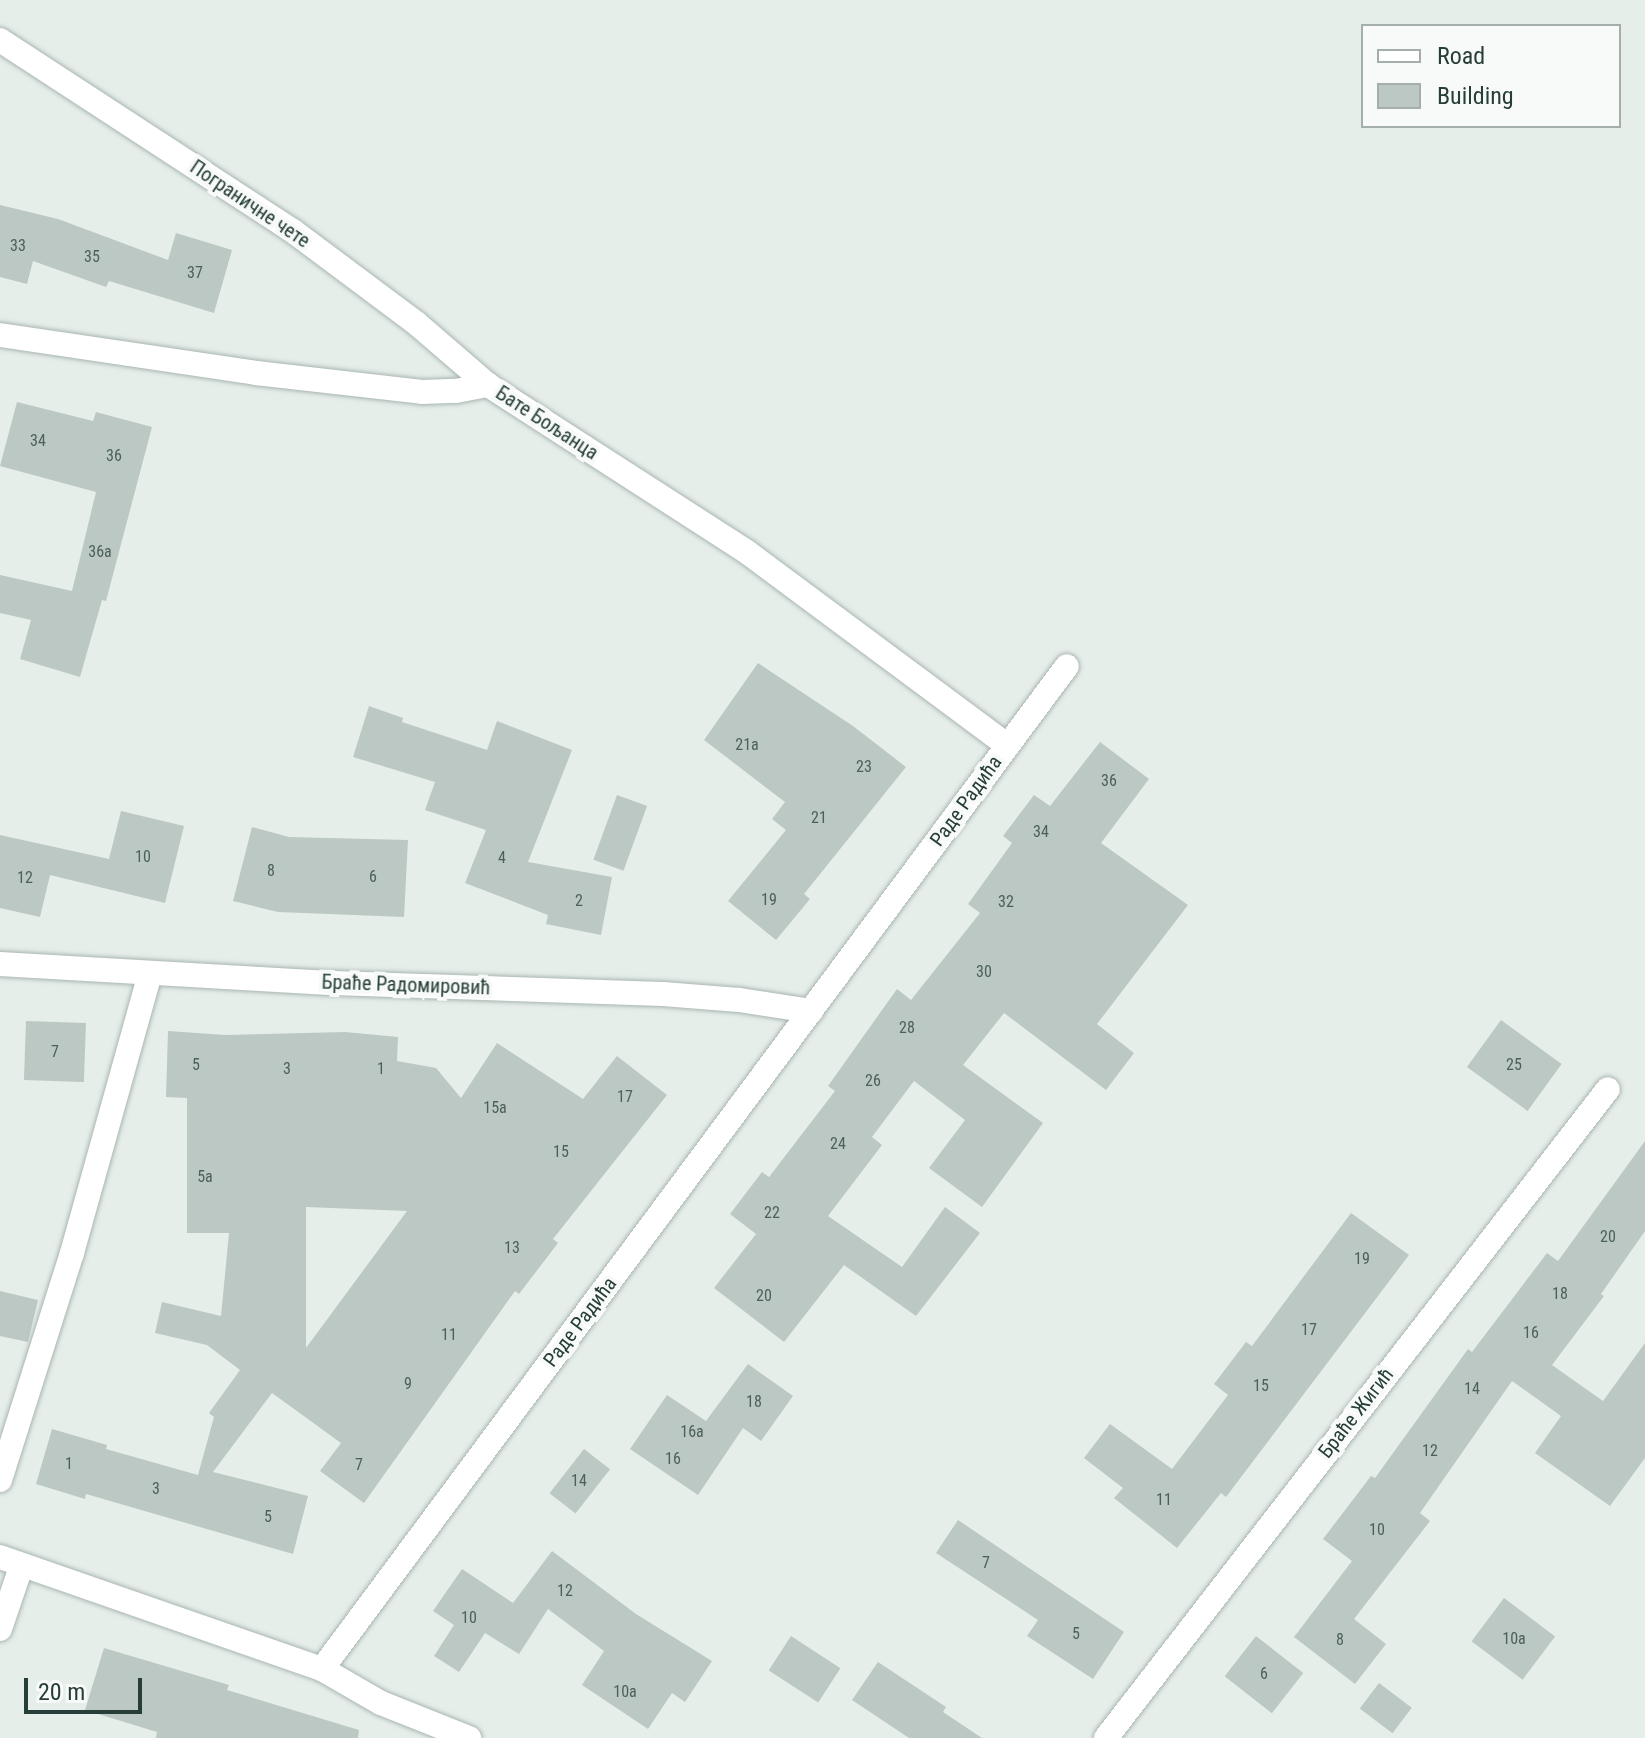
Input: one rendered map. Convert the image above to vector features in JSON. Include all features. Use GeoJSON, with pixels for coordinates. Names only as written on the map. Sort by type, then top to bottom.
{"type":"FeatureCollection","features":[{"type":"Feature","properties":{"kind":"street","name":"Пограничне чете"},"geometry":{"type":"LineString","coordinates":[[0,40],[293,231],[416,323],[488,385]]}},
{"type":"Feature","properties":{"kind":"street","name":"Бате Бољанца"},"geometry":{"type":"LineString","coordinates":[[0,335],[256,373],[422,392],[456,391],[488,385],[747,552],[1007,745]]}},
{"type":"Feature","properties":{"kind":"street","name":"Раде Радића"},"geometry":{"type":"LineString","coordinates":[[322,1669],[1067,666]]}},
{"type":"Feature","properties":{"kind":"street","name":"Браће Радомировић"},"geometry":{"type":"LineString","coordinates":[[0,964],[150,974],[663,994],[739,1000],[811,1011]]}},
{"type":"Feature","properties":{"kind":"street"},"geometry":{"type":"LineString","coordinates":[[0,1480],[72,1253],[150,974]]}},
{"type":"Feature","properties":{"kind":"street","name":"Браће Жигић"},"geometry":{"type":"LineString","coordinates":[[1106,1738],[1608,1089]]}},
{"type":"Feature","properties":{"kind":"street"},"geometry":{"type":"LineString","coordinates":[[0,1629],[10,1562],[322,1669],[381,1703],[469,1738]]}},
{"type":"Feature","properties":{"kind":"building"},"geometry":{"type":"Polygon","coordinates":[[[0,205],[58,219],[168,260],[176,233],[232,250],[214,313],[109,281],[106,287],[33,261],[27,284],[0,277],[0,205]]]}},
{"type":"Feature","properties":{"kind":"building"},"geometry":{"type":"Polygon","coordinates":[[[17,402],[93,421],[96,412],[152,427],[106,601],[102,600],[80,677],[20,659],[31,620],[0,613],[0,575],[72,591],[96,492],[0,466],[17,402]]]}},
{"type":"Feature","properties":{"kind":"building"},"geometry":{"type":"Polygon","coordinates":[[[758,663],[853,726],[906,767],[804,894],[810,899],[776,940],[728,901],[786,830],[772,819],[785,802],[704,740],[758,663]]]}},
{"type":"Feature","properties":{"kind":"building"},"geometry":{"type":"Polygon","coordinates":[[[369,706],[403,718],[402,722],[487,750],[497,721],[572,750],[528,862],[612,877],[601,935],[546,924],[548,915],[465,883],[486,830],[425,810],[435,782],[353,757],[369,706]]]}},
{"type":"Feature","properties":{"kind":"building"},"geometry":{"type":"Polygon","coordinates":[[[1100,742],[1149,779],[1101,843],[1188,905],[1097,1024],[1134,1053],[1106,1090],[1004,1013],[963,1065],[1043,1123],[982,1207],[929,1168],[965,1120],[914,1081],[872,1137],[882,1145],[828,1216],[902,1267],[945,1207],[980,1233],[916,1316],[844,1265],[784,1342],[714,1288],[756,1234],[730,1214],[762,1172],[769,1177],[835,1091],[828,1086],[897,989],[911,1000],[980,913],[968,904],[1012,843],[1003,836],[1034,795],[1050,806],[1100,742]]]}},
{"type":"Feature","properties":{"kind":"building"},"geometry":{"type":"Polygon","coordinates":[[[617,795],[647,806],[623,871],[593,860],[617,795]]]}},
{"type":"Feature","properties":{"kind":"building"},"geometry":{"type":"Polygon","coordinates":[[[121,811],[184,826],[165,903],[50,875],[40,917],[0,908],[0,835],[109,859],[121,811]]]}},
{"type":"Feature","properties":{"kind":"building"},"geometry":{"type":"Polygon","coordinates":[[[252,827],[289,837],[408,840],[404,917],[278,912],[233,901],[252,827]]]}},
{"type":"Feature","properties":{"kind":"building"},"geometry":{"type":"Polygon","coordinates":[[[1501,1020],[1562,1064],[1528,1111],[1467,1067],[1501,1020]]]}},
{"type":"Feature","properties":{"kind":"building"},"geometry":{"type":"Polygon","coordinates":[[[26,1021],[86,1023],[84,1082],[24,1080],[26,1021]]]}},
{"type":"Feature","properties":{"kind":"building"},"geometry":{"type":"Polygon","coordinates":[[[168,1031],[226,1035],[345,1032],[398,1037],[397,1061],[436,1068],[461,1098],[497,1043],[583,1099],[617,1056],[667,1095],[553,1239],[558,1243],[519,1294],[515,1291],[364,1503],[320,1471],[341,1443],[272,1393],[213,1472],[308,1496],[293,1554],[86,1494],[85,1499],[36,1484],[52,1429],[107,1445],[106,1449],[198,1475],[214,1417],[209,1413],[240,1370],[207,1345],[155,1333],[162,1302],[221,1316],[229,1233],[187,1233],[187,1098],[166,1097],[168,1031]],[[306,1207],[306,1348],[407,1211],[306,1207]]]}},
{"type":"Feature","properties":{"kind":"building"},"geometry":{"type":"Polygon","coordinates":[[[1645,1141],[1645,1231],[1601,1294],[1604,1296],[1552,1365],[1603,1401],[1645,1343],[1645,1458],[1610,1506],[1535,1453],[1561,1416],[1512,1381],[1420,1513],[1430,1521],[1354,1619],[1386,1644],[1355,1684],[1294,1637],[1352,1561],[1323,1539],[1371,1476],[1375,1478],[1468,1349],[1472,1352],[1547,1253],[1558,1261],[1645,1141]]]}},
{"type":"Feature","properties":{"kind":"building"},"geometry":{"type":"Polygon","coordinates":[[[1351,1213],[1409,1255],[1226,1497],[1221,1493],[1177,1548],[1114,1498],[1123,1488],[1084,1458],[1110,1424],[1172,1469],[1228,1395],[1214,1384],[1246,1342],[1252,1346],[1351,1213]]]}},
{"type":"Feature","properties":{"kind":"building"},"geometry":{"type":"Polygon","coordinates":[[[0,1291],[38,1300],[28,1342],[0,1336],[0,1291]]]}},
{"type":"Feature","properties":{"kind":"building"},"geometry":{"type":"Polygon","coordinates":[[[748,1364],[793,1396],[761,1441],[743,1428],[698,1495],[630,1449],[667,1395],[706,1421],[748,1364]]]}},
{"type":"Feature","properties":{"kind":"building"},"geometry":{"type":"Polygon","coordinates":[[[584,1449],[610,1469],[576,1513],[550,1493],[584,1449]]]}},
{"type":"Feature","properties":{"kind":"building"},"geometry":{"type":"Polygon","coordinates":[[[958,1520],[1124,1632],[1093,1679],[1027,1636],[1038,1620],[936,1553],[958,1520]]]}},
{"type":"Feature","properties":{"kind":"building"},"geometry":{"type":"Polygon","coordinates":[[[552,1551],[636,1614],[712,1661],[685,1702],[672,1693],[648,1729],[582,1685],[604,1651],[548,1609],[519,1654],[485,1633],[459,1672],[434,1656],[454,1625],[433,1611],[462,1569],[513,1603],[552,1551]]]}},
{"type":"Feature","properties":{"kind":"building"},"geometry":{"type":"Polygon","coordinates":[[[1504,1598],[1555,1637],[1523,1680],[1472,1641],[1504,1598]]]}},
{"type":"Feature","properties":{"kind":"building"},"geometry":{"type":"Polygon","coordinates":[[[791,1636],[840,1668],[818,1703],[769,1670],[791,1636]]]}},
{"type":"Feature","properties":{"kind":"building"},"geometry":{"type":"Polygon","coordinates":[[[1256,1636],[1303,1673],[1272,1713],[1225,1676],[1256,1636]]]}},
{"type":"Feature","properties":{"kind":"building"},"geometry":{"type":"Polygon","coordinates":[[[104,1648],[229,1685],[227,1690],[359,1730],[358,1738],[156,1738],[157,1732],[85,1710],[104,1648]]]}},
{"type":"Feature","properties":{"kind":"building"},"geometry":{"type":"Polygon","coordinates":[[[878,1662],[946,1707],[943,1712],[982,1738],[909,1738],[852,1700],[878,1662]]]}},
{"type":"Feature","properties":{"kind":"building"},"geometry":{"type":"Polygon","coordinates":[[[1379,1683],[1412,1708],[1392,1733],[1360,1709],[1379,1683]]]}}]}
